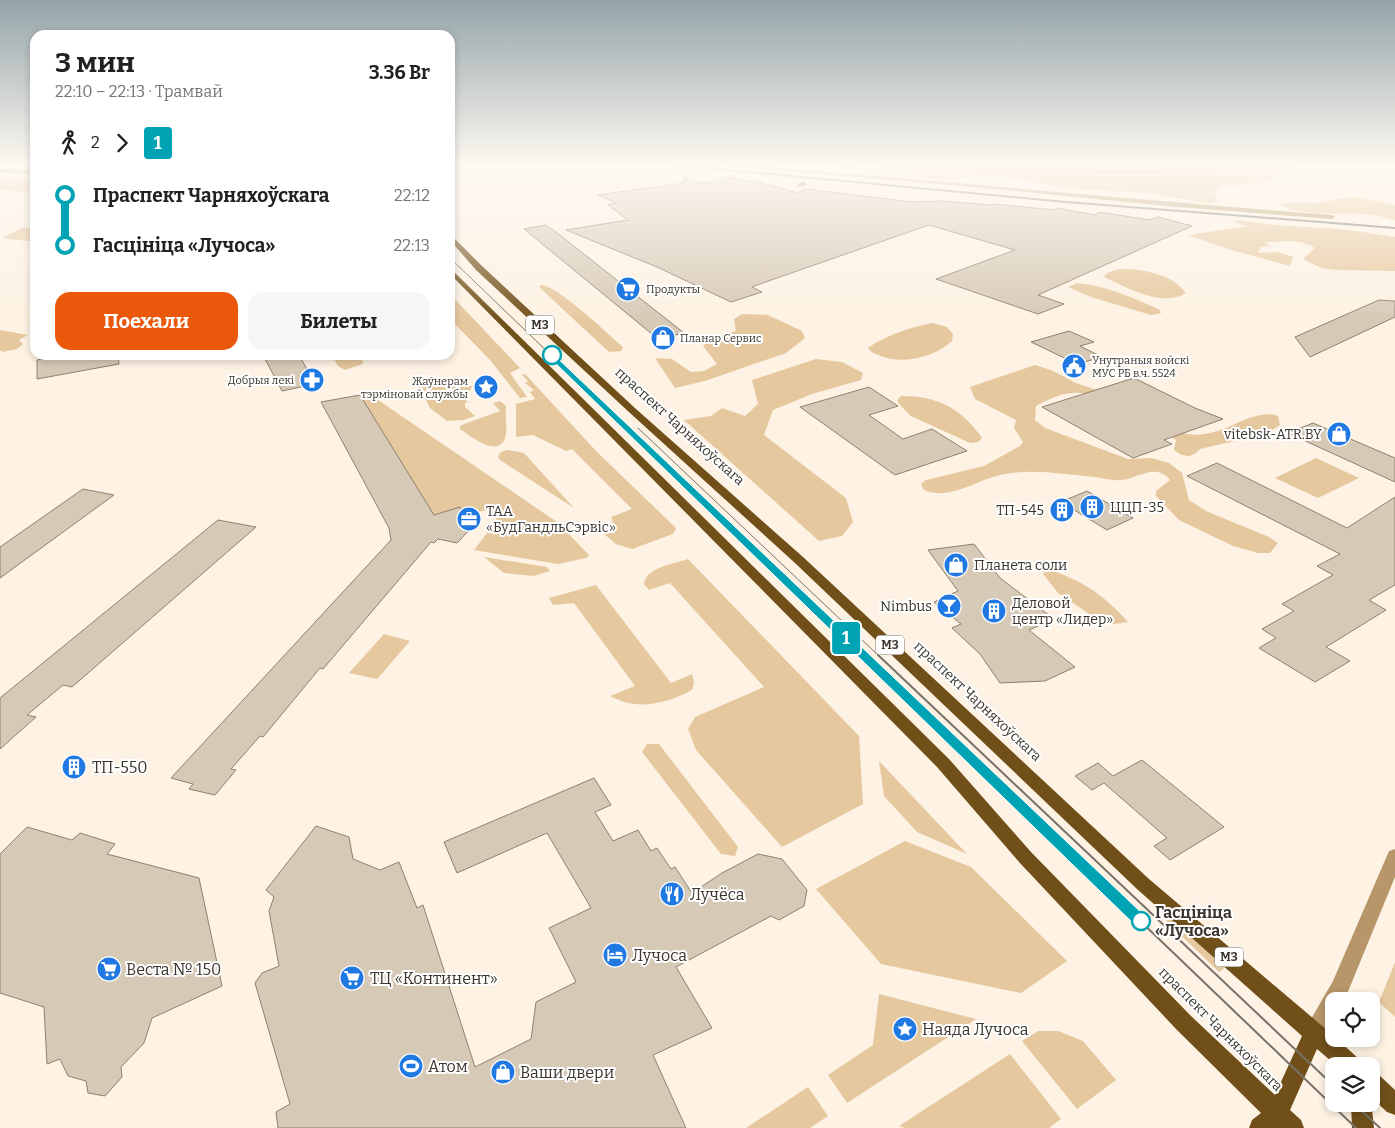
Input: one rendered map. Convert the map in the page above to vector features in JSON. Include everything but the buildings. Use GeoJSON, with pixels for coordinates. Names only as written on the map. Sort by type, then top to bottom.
{"type":"FeatureCollection","features":[{"type":"Feature","properties":{"kind":"main road","name":"праспект Чарняхоўскага"},"geometry":{"type":"LineString","coordinates":[[455,242],[479,268],[641,418],[799,560],[1143,884],[1341,1057]]}},
{"type":"Feature","properties":{"kind":"main road","name":"праспект Чарняхоўскага"},"geometry":{"type":"LineString","coordinates":[[455,275],[943,763],[1025,857],[1184,1023],[1286,1121]]}},
{"type":"Feature","properties":{"kind":"main road"},"geometry":{"type":"LineString","coordinates":[[1260,1128],[1286,1121],[1314,1033]]}},
{"type":"Feature","properties":{"kind":"main road"},"geometry":{"type":"LineString","coordinates":[[1332,1049],[1338,1057]]}},
{"type":"Feature","properties":{"kind":"main road"},"geometry":{"type":"LineString","coordinates":[[1380,1091],[1395,1104]]}},
{"type":"Feature","properties":{"kind":"main road"},"geometry":{"type":"LineString","coordinates":[[1362,1112],[1363,1128]]}},
{"type":"Feature","properties":{"kind":"street"},"geometry":{"type":"LineString","coordinates":[[1314,1033],[1340,988],[1395,856]]}},
{"type":"Feature","properties":{"kind":"shaded area"},"geometry":{"type":"Polygon","coordinates":[[[1236,220],[1350,230],[1395,237],[1395,271],[1321,268],[1303,259],[1315,248],[1304,243],[1291,241],[1264,242],[1270,246],[1260,247],[1258,253],[1278,252],[1293,257],[1290,266],[1225,248],[1188,235],[1248,226],[1234,222],[1236,220]]]}},
{"type":"Feature","properties":{"kind":"shaded area"},"geometry":{"type":"Polygon","coordinates":[[[24,227],[30,228],[30,241],[2,238],[24,227]]]}},
{"type":"Feature","properties":{"kind":"shaded area"},"geometry":{"type":"Polygon","coordinates":[[[1119,269],[1146,271],[1156,274],[1180,286],[1186,293],[1176,297],[1155,297],[1133,290],[1104,277],[1107,273],[1119,269]]]}},
{"type":"Feature","properties":{"kind":"shaded area"},"geometry":{"type":"Polygon","coordinates":[[[1077,283],[1098,286],[1119,293],[1160,310],[1161,313],[1151,315],[1091,297],[1068,287],[1077,283]]]}},
{"type":"Feature","properties":{"kind":"shaded area"},"geometry":{"type":"Polygon","coordinates":[[[541,285],[549,287],[570,301],[623,347],[621,351],[609,352],[539,287],[541,285]]]}},
{"type":"Feature","properties":{"kind":"shaded area"},"geometry":{"type":"Polygon","coordinates":[[[455,299],[520,368],[510,373],[527,397],[520,398],[490,360],[455,324],[455,299]]]}},
{"type":"Feature","properties":{"kind":"shaded area"},"geometry":{"type":"Polygon","coordinates":[[[742,314],[768,315],[802,331],[805,338],[786,353],[705,381],[675,388],[655,358],[672,359],[691,372],[704,371],[717,364],[703,346],[712,338],[736,331],[734,319],[742,314]]]}},
{"type":"Feature","properties":{"kind":"shaded area"},"geometry":{"type":"Polygon","coordinates":[[[933,323],[947,327],[953,334],[952,341],[945,347],[928,355],[909,359],[890,359],[874,353],[868,348],[899,332],[933,323]]]}},
{"type":"Feature","properties":{"kind":"shaded area"},"geometry":{"type":"Polygon","coordinates":[[[0,330],[28,335],[19,340],[23,344],[17,349],[3,352],[0,350],[0,330]]]}},
{"type":"Feature","properties":{"kind":"shaded area"},"geometry":{"type":"Polygon","coordinates":[[[816,359],[842,362],[863,373],[861,380],[812,394],[773,410],[764,435],[846,498],[853,522],[842,536],[819,541],[684,420],[711,416],[722,408],[745,416],[758,404],[752,380],[816,359]]]}},
{"type":"Feature","properties":{"kind":"shaded area"},"geometry":{"type":"Polygon","coordinates":[[[335,360],[363,360],[363,364],[345,370],[338,366],[335,360]]]}},
{"type":"Feature","properties":{"kind":"shaded area"},"geometry":{"type":"Polygon","coordinates":[[[1035,365],[1051,370],[1076,383],[1109,394],[1183,433],[1197,435],[1210,433],[1256,416],[1267,414],[1278,416],[1280,425],[1266,434],[1200,449],[1188,456],[1174,450],[1176,440],[1166,433],[1119,407],[1082,393],[1062,395],[1036,406],[1035,420],[1045,428],[1128,459],[1151,458],[1169,463],[1182,473],[1189,500],[1206,511],[1269,537],[1278,543],[1270,553],[1258,553],[1233,546],[1179,520],[1156,496],[1156,491],[1170,480],[1159,472],[1146,473],[1127,479],[1111,480],[1059,473],[1023,472],[1000,475],[952,492],[933,493],[924,490],[921,484],[926,480],[984,466],[1020,446],[1023,442],[1014,428],[1016,420],[975,399],[970,387],[1035,365]]]}},
{"type":"Feature","properties":{"kind":"shaded area"},"geometry":{"type":"Polygon","coordinates":[[[525,374],[597,452],[676,528],[673,534],[632,549],[616,544],[597,528],[613,522],[611,517],[632,509],[572,449],[566,451],[533,435],[516,437],[516,404],[535,399],[530,392],[534,390],[525,383],[528,381],[522,375],[525,374]]]}},
{"type":"Feature","properties":{"kind":"shaded area"},"geometry":{"type":"Polygon","coordinates":[[[425,379],[458,386],[472,386],[468,395],[421,391],[415,383],[425,379]]]}},
{"type":"Feature","properties":{"kind":"shaded area"},"geometry":{"type":"Polygon","coordinates":[[[363,394],[378,400],[557,522],[589,555],[586,558],[558,564],[474,550],[497,520],[488,510],[465,514],[460,507],[434,515],[414,483],[407,485],[360,395],[363,394]]]}},
{"type":"Feature","properties":{"kind":"shaded area"},"geometry":{"type":"Polygon","coordinates":[[[424,396],[464,399],[468,402],[465,403],[465,407],[475,416],[464,420],[447,421],[430,408],[424,396]]]}},
{"type":"Feature","properties":{"kind":"shaded area"},"geometry":{"type":"Polygon","coordinates":[[[901,396],[926,398],[948,406],[966,419],[982,438],[978,442],[970,443],[911,416],[897,400],[901,396]]]}},
{"type":"Feature","properties":{"kind":"shaded area"},"geometry":{"type":"Polygon","coordinates":[[[500,401],[506,406],[506,435],[501,444],[490,446],[483,444],[460,429],[460,426],[464,424],[500,411],[493,403],[500,401]]]}},
{"type":"Feature","properties":{"kind":"shaded area"},"geometry":{"type":"Polygon","coordinates":[[[508,450],[524,453],[574,508],[500,460],[498,456],[501,452],[508,450]]]}},
{"type":"Feature","properties":{"kind":"shaded area"},"geometry":{"type":"Polygon","coordinates":[[[1316,458],[1359,478],[1318,498],[1275,478],[1316,458]]]}},
{"type":"Feature","properties":{"kind":"shaded area"},"geometry":{"type":"Polygon","coordinates":[[[484,557],[547,567],[550,571],[534,576],[504,573],[484,557]]]}},
{"type":"Feature","properties":{"kind":"shaded area"},"geometry":{"type":"Polygon","coordinates":[[[688,559],[859,736],[863,804],[782,847],[696,750],[688,729],[695,717],[764,687],[670,583],[649,590],[644,584],[646,578],[655,570],[688,559]]]}},
{"type":"Feature","properties":{"kind":"shaded area"},"geometry":{"type":"Polygon","coordinates":[[[1047,569],[1082,583],[1101,596],[1128,622],[1106,625],[1058,593],[1043,574],[1047,569]]]}},
{"type":"Feature","properties":{"kind":"shaded area"},"geometry":{"type":"Polygon","coordinates":[[[596,585],[671,683],[692,674],[694,683],[692,690],[672,699],[651,704],[620,701],[610,696],[635,686],[574,603],[553,605],[549,598],[596,585]]]}},
{"type":"Feature","properties":{"kind":"shaded area"},"geometry":{"type":"Polygon","coordinates":[[[384,634],[410,641],[377,679],[349,673],[384,634]]]}},
{"type":"Feature","properties":{"kind":"shaded area"},"geometry":{"type":"Polygon","coordinates":[[[647,744],[659,744],[738,847],[735,856],[721,854],[642,752],[647,744]]]}},
{"type":"Feature","properties":{"kind":"shaded area"},"geometry":{"type":"Polygon","coordinates":[[[879,761],[967,854],[917,832],[884,796],[879,761]]]}},
{"type":"Feature","properties":{"kind":"shaded area"},"geometry":{"type":"Polygon","coordinates":[[[905,841],[971,867],[1067,961],[1021,993],[881,964],[816,889],[905,841]]]}},
{"type":"Feature","properties":{"kind":"shaded area"},"geometry":{"type":"Polygon","coordinates":[[[1164,915],[1175,918],[1227,966],[1219,972],[1168,923],[1164,915]]]}},
{"type":"Feature","properties":{"kind":"shaded area"},"geometry":{"type":"Polygon","coordinates":[[[1395,962],[1395,1017],[1380,1003],[1395,962]]]}},
{"type":"Feature","properties":{"kind":"shaded area"},"geometry":{"type":"Polygon","coordinates":[[[879,994],[976,1019],[847,1103],[828,1075],[873,1045],[879,994]]]}},
{"type":"Feature","properties":{"kind":"shaded area"},"geometry":{"type":"Polygon","coordinates":[[[1038,1031],[1058,1031],[1083,1041],[1116,1080],[1077,1109],[1022,1041],[1038,1031]]]}},
{"type":"Feature","properties":{"kind":"shaded area"},"geometry":{"type":"Polygon","coordinates":[[[1010,1054],[1061,1119],[1049,1128],[905,1128],[899,1126],[1010,1054]]]}},
{"type":"Feature","properties":{"kind":"shaded area"},"geometry":{"type":"Polygon","coordinates":[[[808,1087],[828,1116],[810,1128],[746,1128],[808,1087]]]}},
{"type":"Feature","properties":{"kind":"tram line"},"geometry":{"type":"LineString","coordinates":[[455,263],[864,656]]}},
{"type":"Feature","properties":{"kind":"tram line","name":"1"},"geometry":{"type":"LineString","coordinates":[[552,355],[1141,921]]}},
{"type":"Feature","properties":{"kind":"tram line"},"geometry":{"type":"LineString","coordinates":[[638,428],[879,656]]}},
{"type":"Feature","properties":{"kind":"tram line"},"geometry":{"type":"LineString","coordinates":[[863,655],[1356,1128]]}},
{"type":"Feature","properties":{"kind":"tram line"},"geometry":{"type":"LineString","coordinates":[[878,655],[1325,1077]]}},
{"type":"Feature","properties":{"kind":"tram line"},"geometry":{"type":"LineString","coordinates":[[1363,1112],[1380,1128]]}},
{"type":"Feature","properties":{"kind":"railway"},"geometry":{"type":"LineString","coordinates":[[1264,218],[1395,228]]}},
{"type":"Feature","properties":{"kind":"place","name":"Продукты"},"geometry":{"type":"Point","coordinates":[628,289]}},
{"type":"Feature","properties":{"kind":"place","name":"Планар Сервис"},"geometry":{"type":"Point","coordinates":[663,338]}},
{"type":"Feature","properties":{"kind":"place","name":"Унутраныя войскі МУС РБ в.ч. 5524"},"geometry":{"type":"Point","coordinates":[1074,366]}},
{"type":"Feature","properties":{"kind":"place","name":"Добрыя лекі"},"geometry":{"type":"Point","coordinates":[312,380]}},
{"type":"Feature","properties":{"kind":"place","name":"Жаўнерам тэрміновай службы"},"geometry":{"type":"Point","coordinates":[486,387]}},
{"type":"Feature","properties":{"kind":"place","name":"vitebsk-ATR.BY"},"geometry":{"type":"Point","coordinates":[1339,434]}},
{"type":"Feature","properties":{"kind":"place","name":"ЦЦП-35"},"geometry":{"type":"Point","coordinates":[1092,507]}},
{"type":"Feature","properties":{"kind":"place","name":"ТП-545"},"geometry":{"type":"Point","coordinates":[1062,510]}},
{"type":"Feature","properties":{"kind":"place","name":"ТАА «БудГандльСэрвіс»"},"geometry":{"type":"Point","coordinates":[469,519]}},
{"type":"Feature","properties":{"kind":"place","name":"Планета соли"},"geometry":{"type":"Point","coordinates":[956,565]}},
{"type":"Feature","properties":{"kind":"place","name":"Nimbus"},"geometry":{"type":"Point","coordinates":[949,606]}},
{"type":"Feature","properties":{"kind":"place","name":"Деловой центр «Лидер»"},"geometry":{"type":"Point","coordinates":[994,611]}},
{"type":"Feature","properties":{"kind":"place","name":"ТП-550"},"geometry":{"type":"Point","coordinates":[74,767]}},
{"type":"Feature","properties":{"kind":"place","name":"Лучёса"},"geometry":{"type":"Point","coordinates":[672,894]}},
{"type":"Feature","properties":{"kind":"place","name":"Гасцініца «Лучоса»"},"geometry":{"type":"Point","coordinates":[1141,921]}},
{"type":"Feature","properties":{"kind":"place","name":"Лучоса"},"geometry":{"type":"Point","coordinates":[615,955]}},
{"type":"Feature","properties":{"kind":"place","name":"Веста № 150"},"geometry":{"type":"Point","coordinates":[109,969]}},
{"type":"Feature","properties":{"kind":"place","name":"ТЦ «Континент»"},"geometry":{"type":"Point","coordinates":[352,978]}},
{"type":"Feature","properties":{"kind":"place","name":"Наяда Лучоса"},"geometry":{"type":"Point","coordinates":[905,1029]}},
{"type":"Feature","properties":{"kind":"place","name":"Атом"},"geometry":{"type":"Point","coordinates":[411,1066]}},
{"type":"Feature","properties":{"kind":"place","name":"Ваши двери"},"geometry":{"type":"Point","coordinates":[503,1072]}}]}
